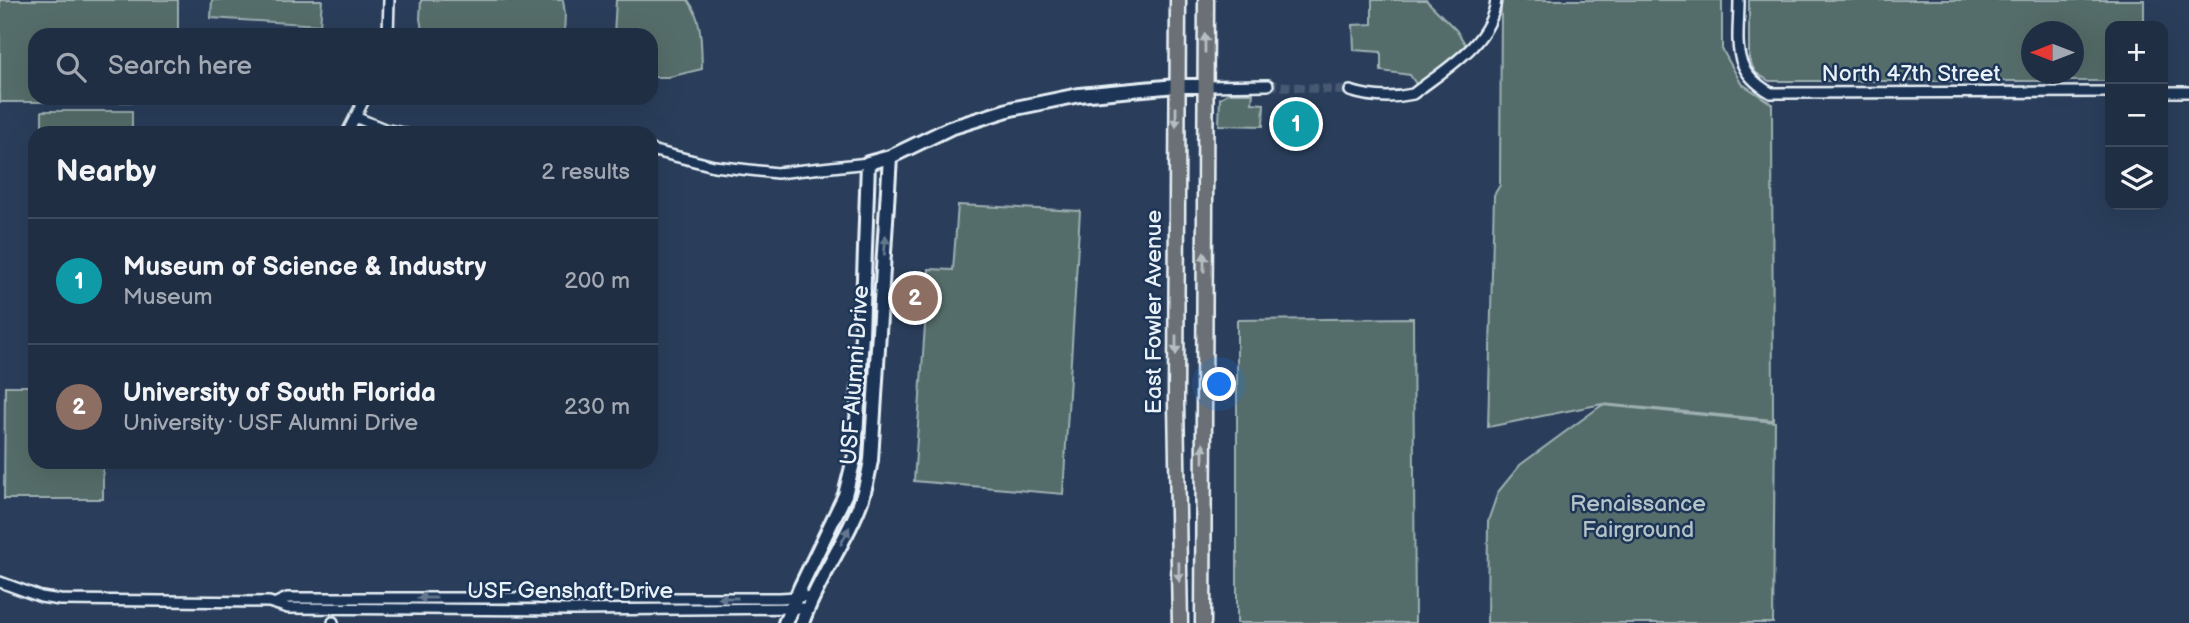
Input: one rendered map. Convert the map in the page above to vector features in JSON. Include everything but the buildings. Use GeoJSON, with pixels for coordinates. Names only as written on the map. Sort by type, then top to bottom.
{"type":"FeatureCollection","features":[{"type":"Feature","properties":{"kind":"main road","name":"East Fowler Avenue"},"geometry":{"type":"LineString","coordinates":[[1178,0],[1176,402],[1181,623]]}},
{"type":"Feature","properties":{"kind":"main road"},"geometry":{"type":"LineString","coordinates":[[1203,623],[1206,0]]}},
{"type":"Feature","properties":{"kind":"street"},"geometry":{"type":"LineString","coordinates":[[388,28],[389,0]]}},
{"type":"Feature","properties":{"kind":"street"},"geometry":{"type":"LineString","coordinates":[[1350,91],[1369,97],[1413,94],[1473,47],[1485,33],[1494,15],[1496,0]]}},
{"type":"Feature","properties":{"kind":"street","name":"North 47th Street"},"geometry":{"type":"LineString","coordinates":[[1739,0],[1739,57],[1744,69],[1757,84],[1771,93],[2105,92]]}},
{"type":"Feature","properties":{"kind":"street"},"geometry":{"type":"LineString","coordinates":[[658,152],[714,166],[777,173],[798,172],[868,163],[890,157],[950,128],[1011,109],[1079,95],[1176,86],[1268,85]]}},
{"type":"Feature","properties":{"kind":"street"},"geometry":{"type":"LineString","coordinates":[[2168,92],[2189,92]]}},
{"type":"Feature","properties":{"kind":"street"},"geometry":{"type":"LineString","coordinates":[[350,126],[361,105]]}},
{"type":"Feature","properties":{"kind":"street"},"geometry":{"type":"LineString","coordinates":[[355,117],[377,126]]}},
{"type":"Feature","properties":{"kind":"street","name":"USF Alumni Drive"},"geometry":{"type":"LineString","coordinates":[[802,623],[810,602],[860,506],[871,460],[890,157]]}},
{"type":"Feature","properties":{"kind":"street","name":"USF Alumni Drive"},"geometry":{"type":"LineString","coordinates":[[785,623],[845,495],[855,455],[868,163]]}},
{"type":"Feature","properties":{"kind":"street","name":"USF Genshaft Drive"},"geometry":{"type":"LineString","coordinates":[[0,582],[41,597],[68,601],[276,603],[288,608],[333,603],[810,602]]}},
{"type":"Feature","properties":{"kind":"green space"},"geometry":{"type":"Polygon","coordinates":[[[0,0],[178,0],[178,28],[28,28],[28,102],[0,102],[0,0]]]}},
{"type":"Feature","properties":{"kind":"green space"},"geometry":{"type":"Polygon","coordinates":[[[212,0],[322,0],[320,25],[211,18],[212,0]]]}},
{"type":"Feature","properties":{"kind":"green space"},"geometry":{"type":"Polygon","coordinates":[[[421,0],[563,0],[565,14],[564,28],[422,28],[421,0]]]}},
{"type":"Feature","properties":{"kind":"green space"},"geometry":{"type":"Polygon","coordinates":[[[616,0],[688,0],[699,24],[702,69],[658,77],[658,28],[614,28],[616,0]]]}},
{"type":"Feature","properties":{"kind":"green space"},"geometry":{"type":"Polygon","coordinates":[[[1372,0],[1426,0],[1456,30],[1466,45],[1418,87],[1410,75],[1381,71],[1381,52],[1354,50],[1353,25],[1372,24],[1372,0]]]}},
{"type":"Feature","properties":{"kind":"green space"},"geometry":{"type":"Polygon","coordinates":[[[1501,0],[1722,0],[1722,49],[1741,83],[1772,104],[1773,420],[1602,404],[1488,427],[1494,195],[1500,185],[1501,0]]]}},
{"type":"Feature","properties":{"kind":"green space"},"geometry":{"type":"Polygon","coordinates":[[[1749,0],[2144,0],[2144,21],[2105,21],[2105,81],[2084,81],[2084,21],[2021,21],[2021,81],[1769,81],[1755,72],[1749,59],[1749,0]]]}},
{"type":"Feature","properties":{"kind":"green space"},"geometry":{"type":"Polygon","coordinates":[[[1229,93],[1253,93],[1252,103],[1264,104],[1263,126],[1219,125],[1220,98],[1229,93]]]}},
{"type":"Feature","properties":{"kind":"green space"},"geometry":{"type":"Polygon","coordinates":[[[42,111],[132,111],[132,126],[42,126],[42,111]]]}},
{"type":"Feature","properties":{"kind":"green space"},"geometry":{"type":"Polygon","coordinates":[[[958,205],[1080,211],[1063,494],[914,481],[929,269],[953,270],[958,205]]]}},
{"type":"Feature","properties":{"kind":"green space"},"geometry":{"type":"Polygon","coordinates":[[[1413,318],[1415,623],[1237,623],[1237,320],[1413,318]]]}},
{"type":"Feature","properties":{"kind":"green space"},"geometry":{"type":"Polygon","coordinates":[[[5,386],[28,386],[28,469],[103,469],[103,499],[4,499],[5,386]]]}},
{"type":"Feature","properties":{"kind":"green space","name":"Renaissance Fairground"},"geometry":{"type":"Polygon","coordinates":[[[1602,405],[1775,422],[1773,623],[1487,623],[1488,521],[1498,492],[1520,465],[1602,405]]]}},
{"type":"Feature","properties":{"kind":"tunnel"},"geometry":{"type":"LineString","coordinates":[[1268,85],[1350,91]]}},
{"type":"Feature","properties":{"kind":"place","name":"Museum of Science & Industry"},"geometry":{"type":"Point","coordinates":[1296,124]}},
{"type":"Feature","properties":{"kind":"place","name":"University of South Florida"},"geometry":{"type":"Point","coordinates":[915,298]}}]}
